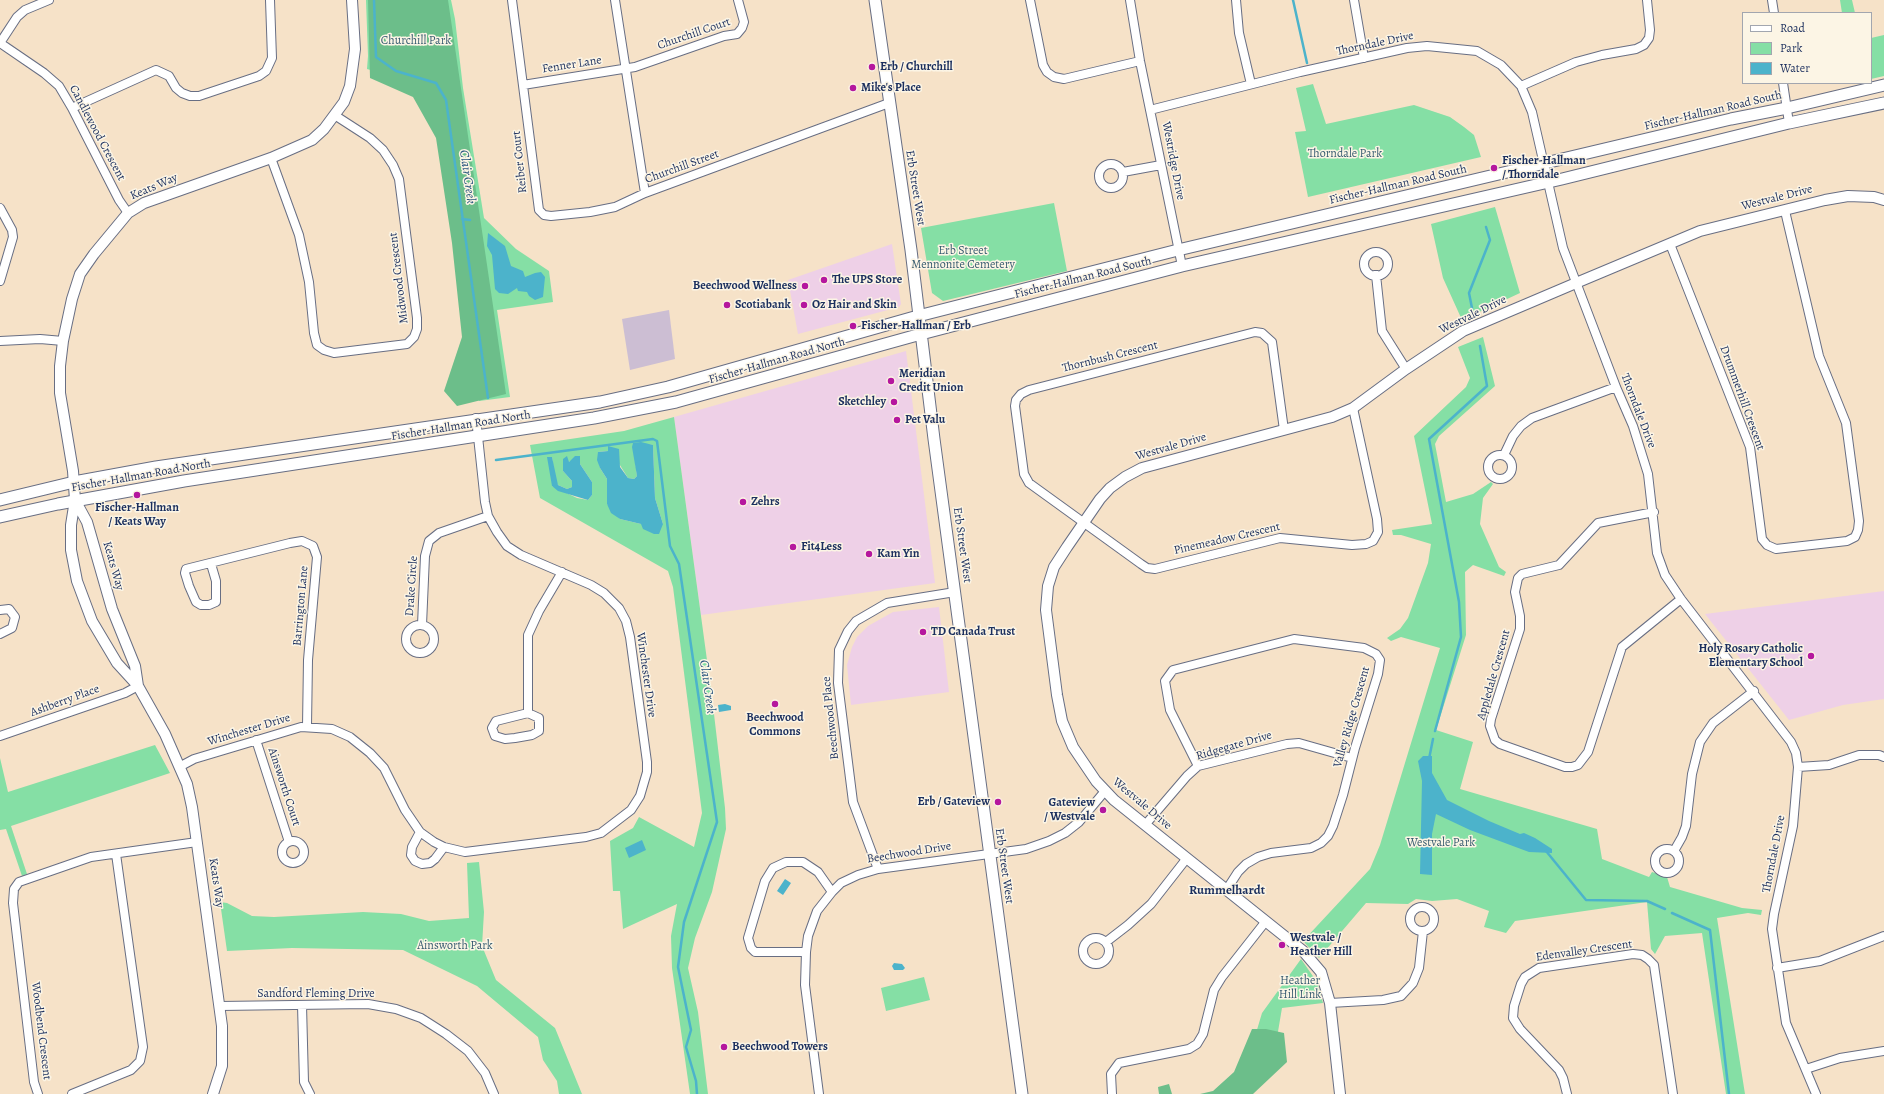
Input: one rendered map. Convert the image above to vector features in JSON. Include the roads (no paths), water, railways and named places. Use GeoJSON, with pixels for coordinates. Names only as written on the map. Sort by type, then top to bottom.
{"type":"FeatureCollection","features":[{"type":"Feature","properties":{"kind":"main road","name":"Erb Street West"},"geometry":{"type":"LineString","coordinates":[[875,0],[911,250],[918,316],[1022,1094]]}},
{"type":"Feature","properties":{"kind":"main road","name":"Fischer-Hallman Road South"},"geometry":{"type":"LineString","coordinates":[[918,316],[1178,250],[1731,119],[1787,108],[1884,85]]}},
{"type":"Feature","properties":{"kind":"main road","name":"Fischer-Hallman Road South"},"geometry":{"type":"LineString","coordinates":[[921,334],[1182,266],[1547,182],[1789,123],[1884,103]]}},
{"type":"Feature","properties":{"kind":"main road","name":"Fischer-Hallman Road North"},"geometry":{"type":"LineString","coordinates":[[0,500],[74,482],[156,467],[476,418],[600,402],[668,387],[918,316]]}},
{"type":"Feature","properties":{"kind":"main road","name":"Fischer-Hallman Road North"},"geometry":{"type":"LineString","coordinates":[[0,517],[75,500],[184,481],[478,437],[618,414],[676,402],[921,334]]}},
{"type":"Feature","properties":{"kind":"street"},"geometry":{"type":"LineString","coordinates":[[0,43],[17,17],[25,10],[49,0]]}},
{"type":"Feature","properties":{"kind":"street"},"geometry":{"type":"LineString","coordinates":[[72,108],[156,70],[169,76],[176,88],[182,94],[190,96],[199,96],[259,76],[266,71],[272,58],[270,0]]}},
{"type":"Feature","properties":{"kind":"street","name":"Keats Way"},"geometry":{"type":"LineString","coordinates":[[213,1094],[222,1066],[223,1046],[220,1006],[192,807],[187,784],[165,734],[138,686],[117,663],[96,627],[77,581],[72,550],[71,525],[75,500],[74,482],[60,393],[60,366],[63,341],[72,298],[80,274],[94,254],[128,213],[144,203],[271,158],[312,140],[336,116],[348,91],[353,66],[355,49],[352,0]]}},
{"type":"Feature","properties":{"kind":"street","name":"Reiber Court"},"geometry":{"type":"LineString","coordinates":[[512,0],[538,210],[544,215],[551,216],[590,212],[615,207],[645,193]]}},
{"type":"Feature","properties":{"kind":"street","name":"Churchill Street"},"geometry":{"type":"LineString","coordinates":[[615,0],[645,193],[889,103]]}},
{"type":"Feature","properties":{"kind":"street","name":"Churchill Court"},"geometry":{"type":"LineString","coordinates":[[625,69],[724,36],[737,34],[742,28],[744,22],[738,0]]}},
{"type":"Feature","properties":{"kind":"street"},"geometry":{"type":"LineString","coordinates":[[1030,0],[1043,65],[1047,72],[1054,77],[1064,79],[1140,61]]}},
{"type":"Feature","properties":{"kind":"street","name":"Westridge Drive"},"geometry":{"type":"LineString","coordinates":[[1130,0],[1140,61],[1182,266]]}},
{"type":"Feature","properties":{"kind":"street"},"geometry":{"type":"LineString","coordinates":[[1236,0],[1239,33],[1251,84]]}},
{"type":"Feature","properties":{"kind":"street"},"geometry":{"type":"LineString","coordinates":[[1354,0],[1364,58]]}},
{"type":"Feature","properties":{"kind":"street"},"geometry":{"type":"LineString","coordinates":[[1521,86],[1576,62],[1602,55],[1636,49],[1644,45],[1649,38],[1650,30],[1647,0]]}},
{"type":"Feature","properties":{"kind":"street"},"geometry":{"type":"LineString","coordinates":[[1772,0],[1774,12]]}},
{"type":"Feature","properties":{"kind":"street","name":"Candlewood Crescent"},"geometry":{"type":"LineString","coordinates":[[0,43],[52,79],[59,86],[72,108],[119,200],[128,213]]}},
{"type":"Feature","properties":{"kind":"street","name":"Thorndale Drive"},"geometry":{"type":"LineString","coordinates":[[1150,110],[1251,84],[1364,58],[1427,46],[1477,51],[1500,65],[1521,86],[1532,112],[1547,182],[1564,248],[1616,387],[1633,426],[1648,474],[1654,512],[1657,553],[1665,575],[1681,599],[1754,691],[1791,742],[1796,753],[1798,767],[1793,826],[1772,929],[1786,1022],[1816,1094]]}},
{"type":"Feature","properties":{"kind":"street","name":"Fenner Lane"},"geometry":{"type":"LineString","coordinates":[[523,86],[625,69]]}},
{"type":"Feature","properties":{"kind":"street"},"geometry":{"type":"LineString","coordinates":[[1783,84],[1789,123]]}},
{"type":"Feature","properties":{"kind":"street","name":"Midwood Crescent"},"geometry":{"type":"LineString","coordinates":[[271,158],[299,235],[309,282],[314,333],[317,345],[324,350],[334,352],[408,344],[414,337],[417,329],[417,318],[398,179],[393,165],[383,150],[370,138],[336,116]]}},
{"type":"Feature","properties":{"kind":"street"},"geometry":{"type":"LineString","coordinates":[[1123,172],[1161,165]]}},
{"type":"Feature","properties":{"kind":"street","name":"Westvale Drive"},"geometry":{"type":"LineString","coordinates":[[1340,1094],[1330,1003],[1321,972],[1303,951],[1145,825],[1105,791],[1086,768],[1073,747],[1062,721],[1057,695],[1046,610],[1048,586],[1054,567],[1084,522],[1110,488],[1125,477],[1142,468],[1332,417],[1353,408],[1406,369],[1463,331],[1700,231],[1825,200],[1848,196],[1874,197],[1884,200]]}},
{"type":"Feature","properties":{"kind":"street"},"geometry":{"type":"LineString","coordinates":[[0,208],[12,230],[13,237],[0,281]]}},
{"type":"Feature","properties":{"kind":"street","name":"Drummerhill Crescent"},"geometry":{"type":"LineString","coordinates":[[1670,244],[1750,447],[1762,539],[1767,545],[1776,549],[1847,541],[1855,538],[1859,521],[1846,423],[1819,356],[1785,211]]}},
{"type":"Feature","properties":{"kind":"street"},"geometry":{"type":"LineString","coordinates":[[1376,275],[1382,331],[1406,369]]}},
{"type":"Feature","properties":{"kind":"street","name":"Thornbush Crescent"},"geometry":{"type":"LineString","coordinates":[[1084,522],[1029,483],[1024,474],[1015,406],[1016,400],[1021,394],[1029,390],[1255,332],[1262,333],[1272,342],[1274,350],[1284,430]]}},
{"type":"Feature","properties":{"kind":"street"},"geometry":{"type":"LineString","coordinates":[[0,341],[40,339],[63,341]]}},
{"type":"Feature","properties":{"kind":"street"},"geometry":{"type":"LineString","coordinates":[[1504,455],[1513,436],[1521,426],[1532,418],[1616,387]]}},
{"type":"Feature","properties":{"kind":"street","name":"Pinemeadow Crescent"},"geometry":{"type":"LineString","coordinates":[[1084,522],[1147,568],[1155,569],[1280,538],[1352,545],[1366,544],[1376,537],[1378,528],[1357,418],[1353,408]]}},
{"type":"Feature","properties":{"kind":"street","name":"Winchester Drive"},"geometry":{"type":"LineString","coordinates":[[180,767],[194,759],[307,726],[332,729],[350,737],[370,753],[384,768],[405,810],[420,832],[444,847],[465,852],[586,837],[601,833],[612,827],[631,810],[640,796],[647,772],[647,762],[630,637],[626,621],[618,608],[604,593],[591,585],[521,555],[507,546],[496,532],[488,516],[485,502],[476,418]]}},
{"type":"Feature","properties":{"kind":"street","name":"Keats Way"},"geometry":{"type":"LineString","coordinates":[[75,500],[87,522],[112,609],[135,666],[138,686]]}},
{"type":"Feature","properties":{"kind":"street","name":"Appledale Crescent"},"geometry":{"type":"LineString","coordinates":[[1654,512],[1598,523],[1559,565],[1522,574],[1518,578],[1515,592],[1521,623],[1491,720],[1490,726],[1495,740],[1500,744],[1565,767],[1578,765],[1588,752],[1622,647],[1681,599]]}},
{"type":"Feature","properties":{"kind":"street","name":"Drake Circle"},"geometry":{"type":"LineString","coordinates":[[422,625],[425,556],[429,541],[439,533],[488,516]]}},
{"type":"Feature","properties":{"kind":"street","name":"Barrington Lane"},"geometry":{"type":"LineString","coordinates":[[212,564],[216,582],[216,602],[209,605],[201,605],[196,602],[184,573],[186,569],[212,564],[290,542],[302,541],[312,546],[317,557],[308,660],[307,726]]}},
{"type":"Feature","properties":{"kind":"street"},"geometry":{"type":"LineString","coordinates":[[528,713],[528,635],[539,611],[562,572]]}},
{"type":"Feature","properties":{"kind":"street","name":"Beechwood Place"},"geometry":{"type":"LineString","coordinates":[[878,869],[853,802],[838,683],[839,650],[848,631],[856,621],[887,603],[955,592]]}},
{"type":"Feature","properties":{"kind":"street"},"geometry":{"type":"LineString","coordinates":[[0,610],[9,609],[15,616],[12,628],[0,634]]}},
{"type":"Feature","properties":{"kind":"street","name":"Valley Ridge Crescent"},"geometry":{"type":"LineString","coordinates":[[1198,766],[1170,710],[1165,689],[1165,681],[1173,670],[1294,639],[1364,648],[1376,654],[1380,660],[1378,674],[1333,826],[1321,843],[1311,848],[1271,853],[1258,857],[1246,864],[1238,872],[1227,889]]}},
{"type":"Feature","properties":{"kind":"street","name":"Ashberry Place"},"geometry":{"type":"LineString","coordinates":[[0,736],[125,693],[138,686]]}},
{"type":"Feature","properties":{"kind":"street"},"geometry":{"type":"LineString","coordinates":[[1674,851],[1682,837],[1687,820],[1692,774],[1700,742],[1713,723],[1754,691]]}},
{"type":"Feature","properties":{"kind":"street"},"geometry":{"type":"LineString","coordinates":[[528,713],[539,718],[539,731],[532,735],[515,738],[505,739],[495,736],[492,728],[496,720],[528,713]]}},
{"type":"Feature","properties":{"kind":"street","name":"Ainsworth Court"},"geometry":{"type":"LineString","coordinates":[[256,740],[289,842]]}},
{"type":"Feature","properties":{"kind":"street","name":"Ridgegate Drive"},"geometry":{"type":"LineString","coordinates":[[1145,825],[1187,776],[1198,766],[1287,744],[1299,743],[1352,758]]}},
{"type":"Feature","properties":{"kind":"street"},"geometry":{"type":"LineString","coordinates":[[1798,767],[1829,765],[1859,755],[1879,755],[1884,757]]}},
{"type":"Feature","properties":{"kind":"street","name":"Beechwood Drive"},"geometry":{"type":"LineString","coordinates":[[819,1094],[805,984],[806,952],[808,936],[817,911],[832,892],[841,883],[852,877],[878,869],[1026,849],[1049,841],[1065,833],[1079,822],[1105,791]]}},
{"type":"Feature","properties":{"kind":"street"},"geometry":{"type":"LineString","coordinates":[[420,832],[412,847],[411,856],[415,861],[422,864],[430,863],[444,847]]}},
{"type":"Feature","properties":{"kind":"street","name":"Woodbend Crescent"},"geometry":{"type":"LineString","coordinates":[[38,1094],[34,1082],[15,918],[14,889],[19,882],[84,859],[197,842]]}},
{"type":"Feature","properties":{"kind":"street"},"geometry":{"type":"LineString","coordinates":[[72,1094],[131,1070],[140,1061],[143,1047],[116,854]]}},
{"type":"Feature","properties":{"kind":"street"},"geometry":{"type":"LineString","coordinates":[[1106,942],[1128,925],[1151,904],[1187,858]]}},
{"type":"Feature","properties":{"kind":"street"},"geometry":{"type":"LineString","coordinates":[[806,952],[755,952],[751,948],[748,938],[765,881],[773,868],[786,862],[803,862],[818,872],[832,892]]}},
{"type":"Feature","properties":{"kind":"street"},"geometry":{"type":"LineString","coordinates":[[1112,1094],[1111,1074],[1119,1063],[1189,1049],[1197,1044],[1204,1034],[1214,990],[1222,977],[1266,921]]}},
{"type":"Feature","properties":{"kind":"street"},"geometry":{"type":"LineString","coordinates":[[1330,1003],[1383,1000],[1401,996],[1413,983],[1419,968],[1423,931]]}},
{"type":"Feature","properties":{"kind":"street"},"geometry":{"type":"LineString","coordinates":[[1777,968],[1820,961],[1884,936]]}},
{"type":"Feature","properties":{"kind":"street","name":"Edenvalley Crescent"},"geometry":{"type":"LineString","coordinates":[[1567,1094],[1563,1078],[1559,1070],[1520,1029],[1513,1018],[1514,1006],[1521,984],[1525,977],[1539,968],[1633,954],[1642,955],[1654,965],[1673,1094]]}},
{"type":"Feature","properties":{"kind":"street","name":"Sandford Fleming Drive"},"geometry":{"type":"LineString","coordinates":[[220,1006],[368,1004],[396,1009],[421,1018],[446,1034],[468,1051],[485,1073],[494,1094]]}},
{"type":"Feature","properties":{"kind":"street"},"geometry":{"type":"LineString","coordinates":[[302,1005],[304,1082],[310,1094]]}},
{"type":"Feature","properties":{"kind":"street"},"geometry":{"type":"LineString","coordinates":[[1806,1069],[1840,1058],[1884,1051]]}},
{"type":"Feature","properties":{"kind":"water"},"geometry":{"type":"Polygon","coordinates":[[[488,233],[505,246],[511,266],[523,271],[525,277],[541,272],[545,277],[543,297],[535,300],[529,296],[527,292],[518,291],[517,288],[508,294],[499,293],[495,289],[492,255],[487,246],[488,233]]]}},
{"type":"Feature","properties":{"kind":"water"},"geometry":{"type":"Polygon","coordinates":[[[641,442],[653,445],[655,498],[663,524],[659,534],[654,534],[643,529],[641,524],[620,519],[611,513],[607,504],[607,479],[597,460],[598,452],[608,451],[608,446],[619,449],[620,467],[628,478],[634,479],[637,476],[632,447],[633,443],[641,442]]]}},
{"type":"Feature","properties":{"kind":"water"},"geometry":{"type":"Polygon","coordinates":[[[567,456],[569,462],[575,456],[580,456],[580,464],[592,482],[592,495],[588,500],[558,491],[552,486],[547,457],[552,457],[558,485],[567,489],[572,487],[572,481],[563,471],[563,459],[567,456]]]}},
{"type":"Feature","properties":{"kind":"water"},"geometry":{"type":"Polygon","coordinates":[[[725,704],[731,706],[731,710],[719,712],[718,705],[725,704]]]}},
{"type":"Feature","properties":{"kind":"water"},"geometry":{"type":"Polygon","coordinates":[[[1423,756],[1432,756],[1432,773],[1447,800],[1489,821],[1520,834],[1524,833],[1535,838],[1552,849],[1552,853],[1529,852],[1470,830],[1436,814],[1432,834],[1432,875],[1420,874],[1422,781],[1418,761],[1423,756]]]}},
{"type":"Feature","properties":{"kind":"water"},"geometry":{"type":"Polygon","coordinates":[[[642,840],[646,850],[629,858],[625,848],[642,840]]]}},
{"type":"Feature","properties":{"kind":"water"},"geometry":{"type":"Polygon","coordinates":[[[785,879],[791,883],[783,895],[777,891],[785,879]]]}},
{"type":"Feature","properties":{"kind":"water"},"geometry":{"type":"Polygon","coordinates":[[[894,963],[902,964],[905,968],[903,970],[894,970],[892,966],[894,963]]]}},
{"type":"Feature","properties":{"kind":"waterway","name":"Clair Creek"},"geometry":{"type":"LineString","coordinates":[[374,0],[376,57],[396,71],[436,83],[446,100],[488,398]]}},
{"type":"Feature","properties":{"kind":"waterway"},"geometry":{"type":"LineString","coordinates":[[1293,0],[1307,63]]}},
{"type":"Feature","properties":{"kind":"waterway","name":"Clair Creek"},"geometry":{"type":"LineString","coordinates":[[462,219],[470,220]]}},
{"type":"Feature","properties":{"kind":"waterway"},"geometry":{"type":"LineString","coordinates":[[1472,308],[1469,293],[1490,240],[1486,227]]}},
{"type":"Feature","properties":{"kind":"waterway"},"geometry":{"type":"LineString","coordinates":[[1435,731],[1461,637],[1459,602],[1429,439],[1487,386],[1480,346]]}},
{"type":"Feature","properties":{"kind":"waterway","name":"Clair Creek"},"geometry":{"type":"LineString","coordinates":[[496,460],[653,439],[657,441],[670,546],[679,564],[717,822],[684,922],[678,967],[691,1030],[686,1047],[696,1081],[697,1094]]}},
{"type":"Feature","properties":{"kind":"waterway"},"geometry":{"type":"LineString","coordinates":[[1429,759],[1433,739]]}},
{"type":"Feature","properties":{"kind":"waterway"},"geometry":{"type":"LineString","coordinates":[[1546,851],[1586,900],[1647,901],[1665,909]]}},
{"type":"Feature","properties":{"kind":"waterway"},"geometry":{"type":"LineString","coordinates":[[1672,913],[1710,930],[1729,1094]]}},
{"type":"Feature","properties":{"kind":"place","name":"Erb / Churchill"},"geometry":{"type":"Point","coordinates":[872,67]}},
{"type":"Feature","properties":{"kind":"place","name":"Mike's Place"},"geometry":{"type":"Point","coordinates":[853,88]}},
{"type":"Feature","properties":{"kind":"place","name":"Fischer-Hallman / Thorndale"},"geometry":{"type":"Point","coordinates":[1494,168]}},
{"type":"Feature","properties":{"kind":"place","name":"The UPS Store"},"geometry":{"type":"Point","coordinates":[824,280]}},
{"type":"Feature","properties":{"kind":"place","name":"Beechwood Wellness"},"geometry":{"type":"Point","coordinates":[805,286]}},
{"type":"Feature","properties":{"kind":"place","name":"Scotiabank"},"geometry":{"type":"Point","coordinates":[727,305]}},
{"type":"Feature","properties":{"kind":"place","name":"Oz Hair and Skin"},"geometry":{"type":"Point","coordinates":[804,305]}},
{"type":"Feature","properties":{"kind":"place","name":"Fischer-Hallman / Erb"},"geometry":{"type":"Point","coordinates":[853,326]}},
{"type":"Feature","properties":{"kind":"place","name":"Meridian Credit Union"},"geometry":{"type":"Point","coordinates":[891,381]}},
{"type":"Feature","properties":{"kind":"place","name":"Sketchley"},"geometry":{"type":"Point","coordinates":[894,402]}},
{"type":"Feature","properties":{"kind":"place","name":"Pet Valu"},"geometry":{"type":"Point","coordinates":[897,420]}},
{"type":"Feature","properties":{"kind":"place","name":"Fischer-Hallman / Keats Way"},"geometry":{"type":"Point","coordinates":[137,495]}},
{"type":"Feature","properties":{"kind":"place","name":"Zehrs"},"geometry":{"type":"Point","coordinates":[743,502]}},
{"type":"Feature","properties":{"kind":"place","name":"Fit4Less"},"geometry":{"type":"Point","coordinates":[793,547]}},
{"type":"Feature","properties":{"kind":"place","name":"Kam Yin"},"geometry":{"type":"Point","coordinates":[869,554]}},
{"type":"Feature","properties":{"kind":"place","name":"TD Canada Trust"},"geometry":{"type":"Point","coordinates":[923,632]}},
{"type":"Feature","properties":{"kind":"place","name":"Holy Rosary Catholic Elementary School"},"geometry":{"type":"Point","coordinates":[1811,656]}},
{"type":"Feature","properties":{"kind":"place","name":"Beechwood Commons"},"geometry":{"type":"Point","coordinates":[775,704]}},
{"type":"Feature","properties":{"kind":"place","name":"Erb / Gateview"},"geometry":{"type":"Point","coordinates":[998,802]}},
{"type":"Feature","properties":{"kind":"place","name":"Gateview / Westvale"},"geometry":{"type":"Point","coordinates":[1103,810]}},
{"type":"Feature","properties":{"kind":"place","name":"Westvale / Heather Hill"},"geometry":{"type":"Point","coordinates":[1282,945]}},
{"type":"Feature","properties":{"kind":"place","name":"Beechwood Towers"},"geometry":{"type":"Point","coordinates":[724,1047]}},
{"type":"Feature","properties":{"kind":"district","name":"Rummelhardt"},"geometry":{"type":"Point","coordinates":[1227,891]}},
{"type":"Feature","properties":{"kind":"park label","name":"Churchill Park"},"geometry":{"type":"Point","coordinates":[416,41]}},
{"type":"Feature","properties":{"kind":"park label","name":"Thorndale Park"},"geometry":{"type":"Point","coordinates":[1345,154]}},
{"type":"Feature","properties":{"kind":"park label","name":"Erb Street Mennonite Cemetery"},"geometry":{"type":"Point","coordinates":[963,258]}},
{"type":"Feature","properties":{"kind":"park label","name":"Westvale Park"},"geometry":{"type":"Point","coordinates":[1441,843]}},
{"type":"Feature","properties":{"kind":"park label","name":"Ainsworth Park"},"geometry":{"type":"Point","coordinates":[455,946]}},
{"type":"Feature","properties":{"kind":"park label","name":"Heather Hill Link"},"geometry":{"type":"Point","coordinates":[1300,988]}}]}
